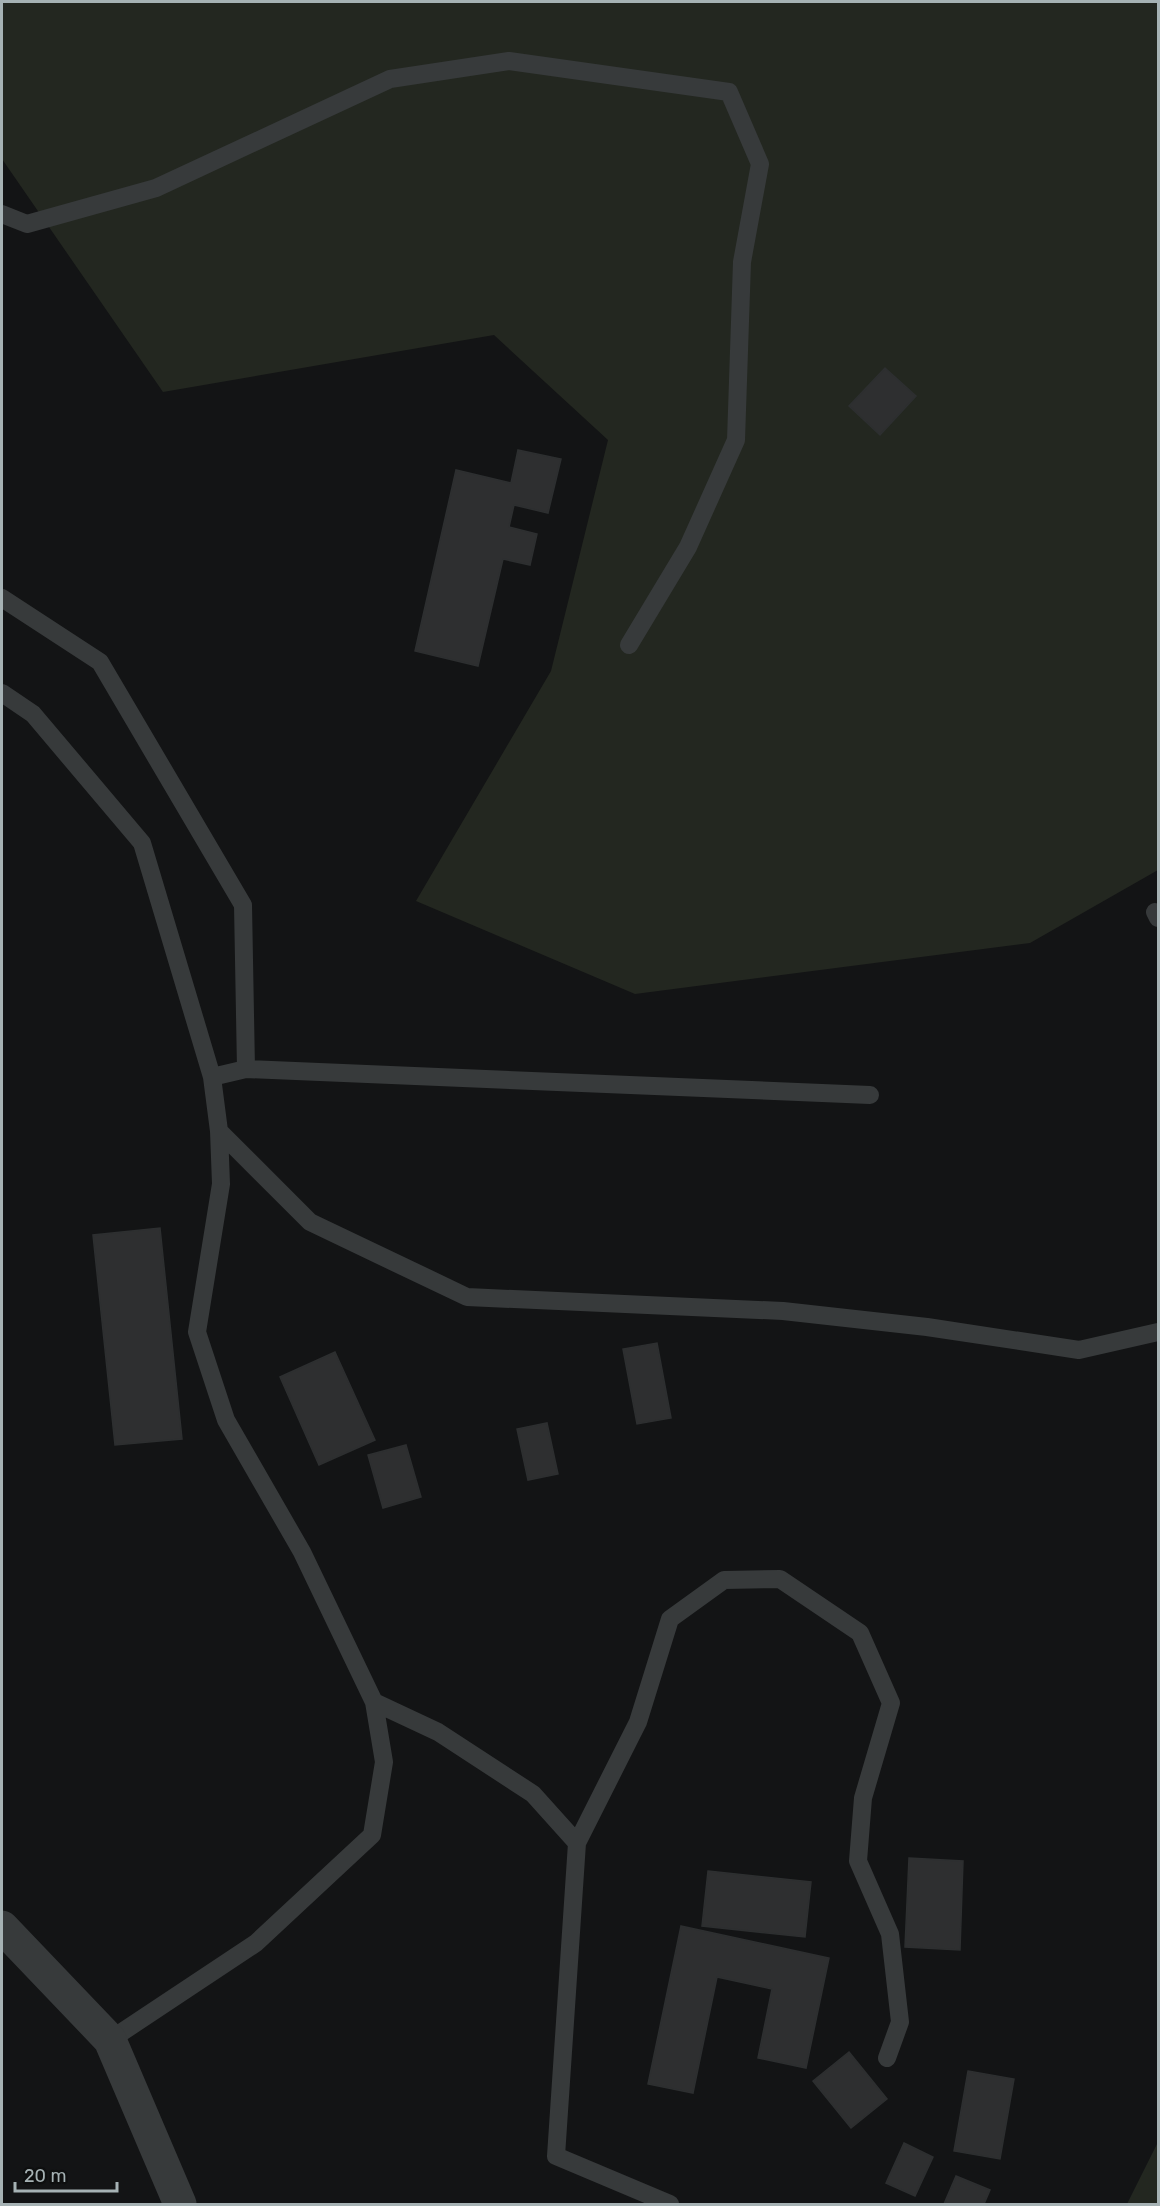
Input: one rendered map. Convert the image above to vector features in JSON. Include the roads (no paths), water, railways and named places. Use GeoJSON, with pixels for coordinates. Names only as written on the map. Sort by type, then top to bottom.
{"type":"FeatureCollection","features":[{"type":"Feature","properties":{"kind":"street"},"geometry":{"type":"LineString","coordinates":[[2,1928],[110,2040],[180,2205]]}},
{"type":"Feature","properties":{"kind":"lane"},"geometry":{"type":"LineString","coordinates":[[2,214],[27,224],[156,188],[390,79],[509,61],[729,92],[760,164],[742,262],[736,440],[688,547],[629,645]]}},
{"type":"Feature","properties":{"kind":"lane"},"geometry":{"type":"LineString","coordinates":[[2,598],[100,662],[243,905],[246,1069]]}},
{"type":"Feature","properties":{"kind":"lane"},"geometry":{"type":"LineString","coordinates":[[2,693],[33,714],[142,843],[212,1077],[219,1131],[221,1184],[197,1332],[226,1420],[302,1552],[374,1702],[384,1762],[372,1835],[256,1943],[110,2040]]}},
{"type":"Feature","properties":{"kind":"lane"},"geometry":{"type":"LineString","coordinates":[[212,1077],[246,1069],[870,1095]]}},
{"type":"Feature","properties":{"kind":"lane"},"geometry":{"type":"LineString","coordinates":[[219,1131],[310,1222],[467,1298],[783,1311],[927,1327],[1079,1350],[1158,1332]]}},
{"type":"Feature","properties":{"kind":"lane"},"geometry":{"type":"LineString","coordinates":[[670,2205],[556,2156],[577,1844],[638,1722],[670,1619],[724,1580],[780,1579],[860,1633],[891,1703],[863,1798],[858,1861],[890,1934],[900,2022],[887,2058]]}},
{"type":"Feature","properties":{"kind":"lane"},"geometry":{"type":"LineString","coordinates":[[374,1702],[438,1732],[533,1794],[577,1844]]}}]}
